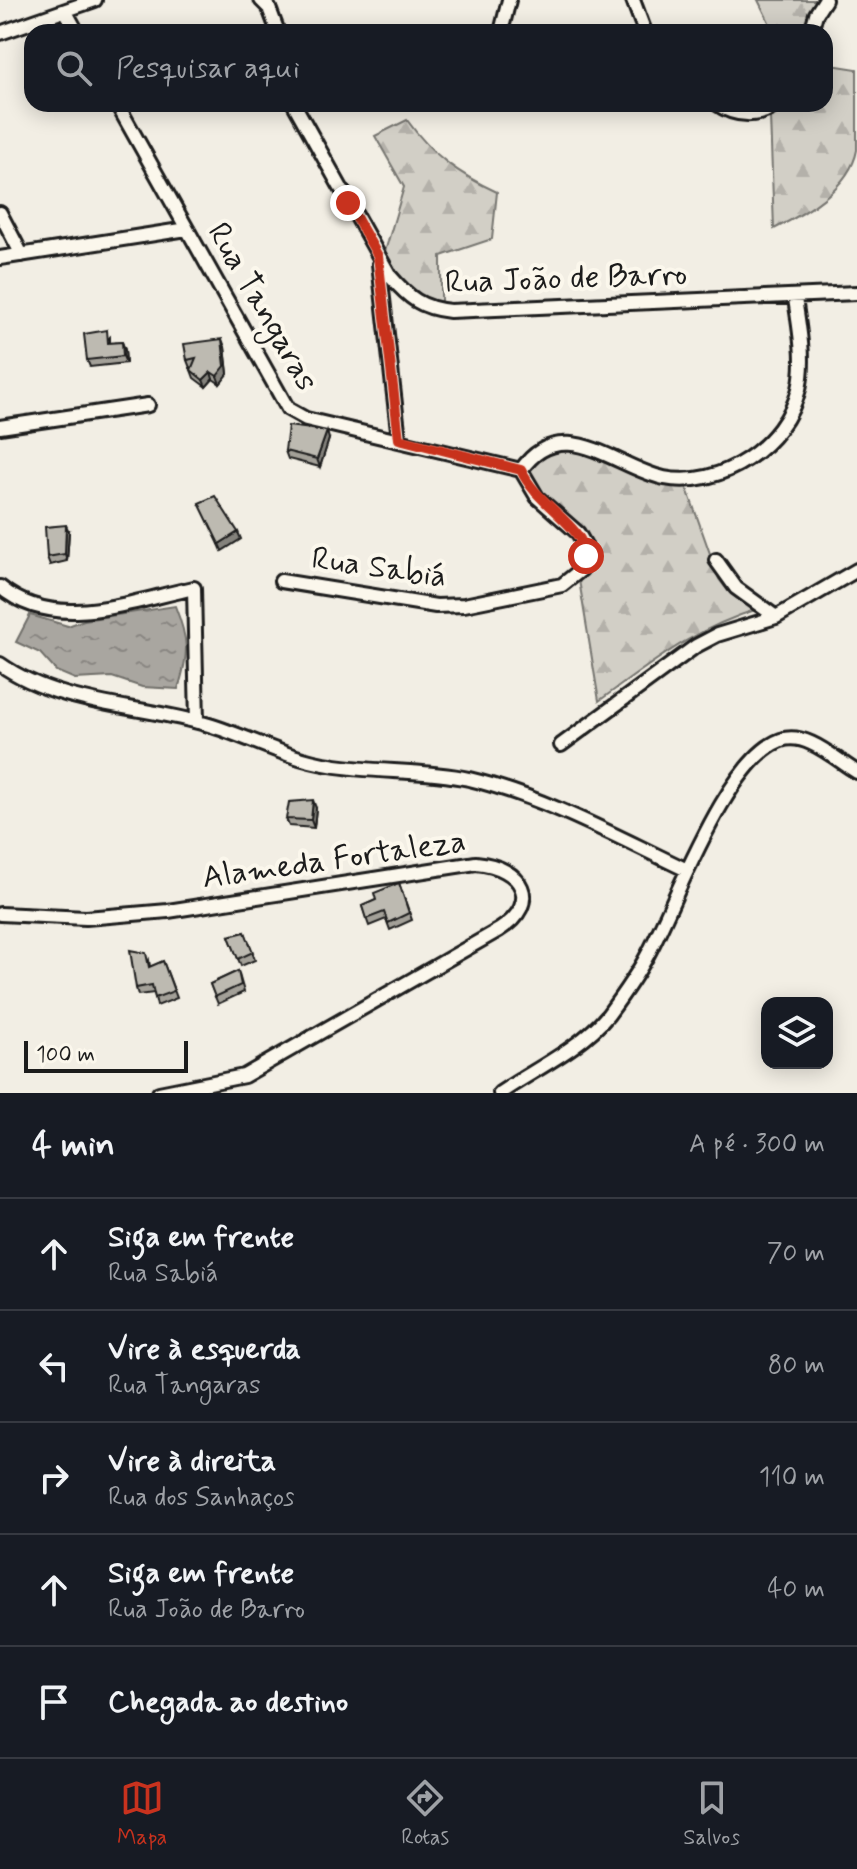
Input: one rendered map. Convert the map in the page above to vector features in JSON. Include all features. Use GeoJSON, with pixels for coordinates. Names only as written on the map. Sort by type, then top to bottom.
{"type":"FeatureCollection","features":[{"type":"Feature","properties":{"kind":"street"},"geometry":{"type":"LineString","coordinates":[[28,24],[95,0]]}},
{"type":"Feature","properties":{"kind":"street"},"geometry":{"type":"LineString","coordinates":[[261,0],[269,8],[275,24]]}},
{"type":"Feature","properties":{"kind":"street"},"geometry":{"type":"LineString","coordinates":[[503,24],[509,0]]}},
{"type":"Feature","properties":{"kind":"street"},"geometry":{"type":"LineString","coordinates":[[633,0],[642,24]]}},
{"type":"Feature","properties":{"kind":"street"},"geometry":{"type":"LineString","coordinates":[[813,24],[825,0]]}},
{"type":"Feature","properties":{"kind":"street"},"geometry":{"type":"LineString","coordinates":[[66,12],[73,24]]}},
{"type":"Feature","properties":{"kind":"street"},"geometry":{"type":"LineString","coordinates":[[0,33],[24,25]]}},
{"type":"Feature","properties":{"kind":"street","name":"Rua Tangaras"},"geometry":{"type":"LineString","coordinates":[[121,112],[288,409],[306,419],[521,470]]}},
{"type":"Feature","properties":{"kind":"street","name":"Rua João de Barro"},"geometry":{"type":"LineString","coordinates":[[298,112],[378,256],[409,298],[426,308],[450,311],[857,293]]}},
{"type":"Feature","properties":{"kind":"street"},"geometry":{"type":"LineString","coordinates":[[736,112],[751,115],[758,112]]}},
{"type":"Feature","properties":{"kind":"street"},"geometry":{"type":"LineString","coordinates":[[0,213],[22,255]]}},
{"type":"Feature","properties":{"kind":"street"},"geometry":{"type":"LineString","coordinates":[[0,258],[187,229]]}},
{"type":"Feature","properties":{"kind":"street"},"geometry":{"type":"LineString","coordinates":[[378,256],[399,439]]}},
{"type":"Feature","properties":{"kind":"street"},"geometry":{"type":"LineString","coordinates":[[521,470],[531,456],[550,445],[577,445],[611,455],[661,477],[687,480],[710,477],[749,457],[783,425],[799,390],[802,357],[795,298]]}},
{"type":"Feature","properties":{"kind":"street"},"geometry":{"type":"LineString","coordinates":[[0,427],[148,405]]}},
{"type":"Feature","properties":{"kind":"street","name":"Rua Sabiá"},"geometry":{"type":"LineString","coordinates":[[281,581],[436,606],[464,605],[562,585],[582,569],[585,545],[578,533],[537,497],[521,470]]}},
{"type":"Feature","properties":{"kind":"street"},"geometry":{"type":"LineString","coordinates":[[716,560],[736,588],[776,617]]}},
{"type":"Feature","properties":{"kind":"street"},"geometry":{"type":"LineString","coordinates":[[561,745],[696,646],[717,635],[776,617],[857,570]]}},
{"type":"Feature","properties":{"kind":"street"},"geometry":{"type":"LineString","coordinates":[[0,587],[15,599],[59,613],[194,588],[197,722]]}},
{"type":"Feature","properties":{"kind":"street"},"geometry":{"type":"LineString","coordinates":[[0,664],[57,690],[197,722],[307,761],[332,766],[421,771],[470,780],[545,805],[687,870]]}},
{"type":"Feature","properties":{"kind":"street"},"geometry":{"type":"LineString","coordinates":[[500,1093],[588,1034],[607,1015],[648,955],[716,814],[744,773],[769,747],[793,738],[809,742],[857,772]]}},
{"type":"Feature","properties":{"kind":"street","name":"Alameda Fortaleza"},"geometry":{"type":"LineString","coordinates":[[0,914],[86,918],[168,911],[476,863],[502,868],[517,880],[523,900],[520,913],[499,930],[244,1076],[159,1093]]}},
{"type":"Feature","properties":{"kind":"green space"},"geometry":{"type":"Polygon","coordinates":[[[758,0],[823,0],[812,24],[770,24],[758,0]]]}},
{"type":"Feature","properties":{"kind":"green space"},"geometry":{"type":"Polygon","coordinates":[[[833,65],[857,69],[857,150],[853,164],[836,188],[824,198],[774,229],[770,116],[778,112],[833,112],[833,65]]]}},
{"type":"Feature","properties":{"kind":"green space"},"geometry":{"type":"Polygon","coordinates":[[[407,120],[447,162],[497,192],[492,239],[441,256],[441,305],[412,295],[384,255],[404,187],[375,136],[407,120]]]}},
{"type":"Feature","properties":{"kind":"green space"},"geometry":{"type":"Polygon","coordinates":[[[552,448],[577,448],[684,480],[719,579],[728,591],[761,608],[695,636],[599,701],[579,580],[591,565],[591,555],[578,531],[526,475],[533,458],[552,448]]]}},
{"type":"Feature","properties":{"kind":"water"},"geometry":{"type":"Polygon","coordinates":[[[175,606],[186,648],[178,689],[142,687],[112,677],[75,679],[56,671],[40,653],[16,642],[30,615],[68,626],[84,620],[175,606]]]}},
{"type":"Feature","properties":{"kind":"building"},"geometry":{"type":"Polygon","coordinates":[[[107,330],[108,343],[122,342],[123,356],[87,360],[84,334],[107,330]]]}},
{"type":"Feature","properties":{"kind":"building"},"geometry":{"type":"Polygon","coordinates":[[[222,339],[225,366],[217,376],[211,372],[203,380],[191,370],[196,358],[187,360],[184,344],[222,339]]]}},
{"type":"Feature","properties":{"kind":"building"},"geometry":{"type":"Polygon","coordinates":[[[288,426],[327,431],[317,459],[285,451],[288,426]]]}},
{"type":"Feature","properties":{"kind":"building"},"geometry":{"type":"Polygon","coordinates":[[[215,496],[238,532],[219,544],[199,503],[215,496]]]}},
{"type":"Feature","properties":{"kind":"building"},"geometry":{"type":"Polygon","coordinates":[[[66,525],[65,554],[47,557],[45,527],[66,525]]]}},
{"type":"Feature","properties":{"kind":"building"},"geometry":{"type":"Polygon","coordinates":[[[313,800],[311,820],[286,819],[289,802],[313,800]]]}},
{"type":"Feature","properties":{"kind":"building"},"geometry":{"type":"Polygon","coordinates":[[[399,883],[409,913],[388,923],[384,912],[366,919],[362,906],[376,900],[374,893],[399,883]]]}},
{"type":"Feature","properties":{"kind":"building"},"geometry":{"type":"Polygon","coordinates":[[[245,932],[253,952],[238,959],[229,936],[245,932]]]}},
{"type":"Feature","properties":{"kind":"building"},"geometry":{"type":"Polygon","coordinates":[[[130,950],[146,953],[149,967],[163,961],[174,991],[155,998],[152,985],[136,988],[130,950]]]}},
{"type":"Feature","properties":{"kind":"building"},"geometry":{"type":"Polygon","coordinates":[[[238,971],[241,985],[215,997],[210,984],[238,971]]]}},
{"type":"Feature","properties":{"kind":"route"},"geometry":{"type":"LineString","coordinates":[[348,203],[378,256],[399,439],[521,470],[537,497],[578,533],[585,545],[586,556]]}}]}
